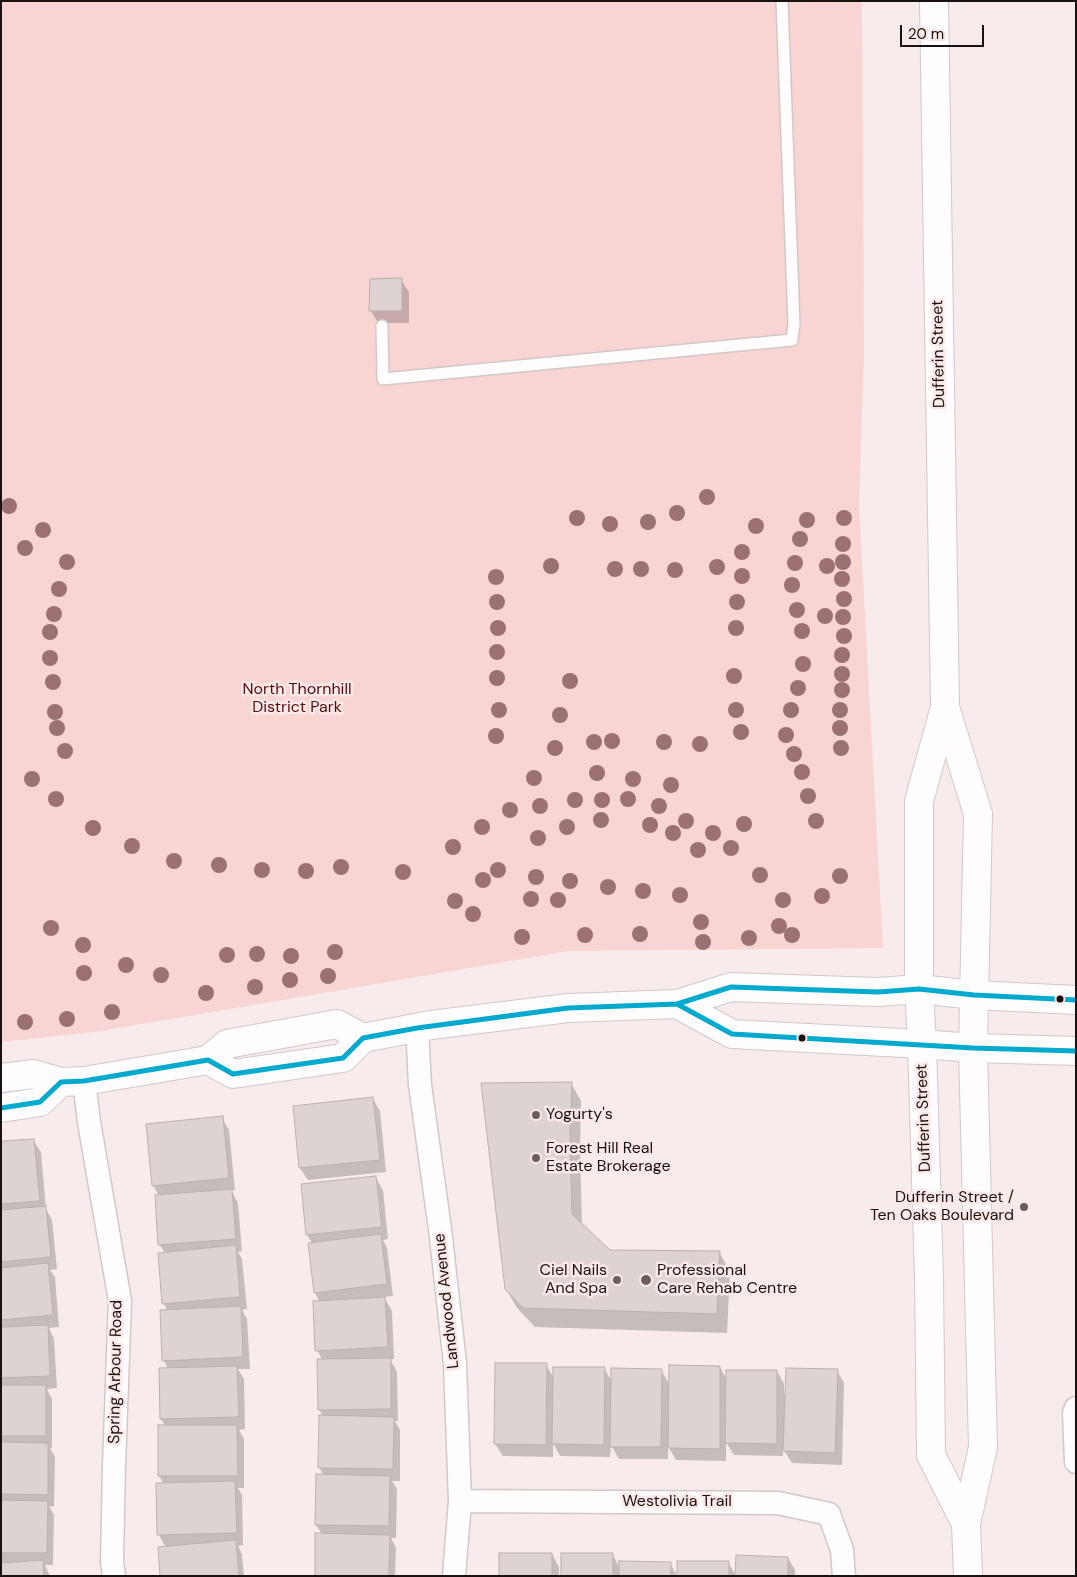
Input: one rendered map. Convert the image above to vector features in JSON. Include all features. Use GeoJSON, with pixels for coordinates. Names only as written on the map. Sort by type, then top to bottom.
{"type":"FeatureCollection","features":[{"type":"Feature","properties":{"kind":"main road","name":"Dufferin Street"},"geometry":{"type":"LineString","coordinates":[[934,1],[944,707],[918,802],[919,989],[929,1279],[932,1455],[966,1524]]}},
{"type":"Feature","properties":{"kind":"main road","name":"Dufferin Street"},"geometry":{"type":"LineString","coordinates":[[944,707],[978,814],[974,1048],[983,1447],[966,1524],[968,1576]]}},
{"type":"Feature","properties":{"kind":"main road"},"geometry":{"type":"LineString","coordinates":[[1,1078],[33,1074],[72,1081],[208,1060],[233,1074],[344,1058],[363,1038],[416,1028],[568,1008],[677,1004],[731,987],[878,992],[919,989],[974,995],[1076,1000]]}},
{"type":"Feature","properties":{"kind":"main road"},"geometry":{"type":"LineString","coordinates":[[677,1004],[732,1034],[974,1048],[1076,1051]]}},
{"type":"Feature","properties":{"kind":"main road"},"geometry":{"type":"LineString","coordinates":[[1,1108],[40,1102],[72,1081]]}},
{"type":"Feature","properties":{"kind":"street","name":"Landwood Avenue"},"geometry":{"type":"LineString","coordinates":[[416,1028],[420,1086],[440,1229],[455,1363],[460,1501],[454,1576]]}},
{"type":"Feature","properties":{"kind":"street","name":"Spring Arbour Road"},"geometry":{"type":"LineString","coordinates":[[72,1081],[89,1122],[120,1301],[114,1466],[112,1562],[114,1576]]}},
{"type":"Feature","properties":{"kind":"street"},"geometry":{"type":"LineString","coordinates":[[1076,1408],[1074,1413],[1076,1462]]}},
{"type":"Feature","properties":{"kind":"street","name":"Westolivia Trail"},"geometry":{"type":"LineString","coordinates":[[460,1501],[778,1503],[829,1514],[842,1550],[844,1576]]}},
{"type":"Feature","properties":{"kind":"lane"},"geometry":{"type":"LineString","coordinates":[[382,326],[382,379],[792,340],[794,324],[782,1]]}},
{"type":"Feature","properties":{"kind":"green space","name":"North Thornhill District Park"},"geometry":{"type":"Polygon","coordinates":[[[1,1],[862,1],[864,352],[859,505],[883,948],[569,951],[95,1032],[1,1042],[1,1]]]}},
{"type":"Feature","properties":{"kind":"building"},"geometry":{"type":"Polygon","coordinates":[[[402,278],[402,311],[369,311],[370,279],[402,278]]]}},
{"type":"Feature","properties":{"kind":"building"},"geometry":{"type":"Polygon","coordinates":[[[572,1082],[570,1134],[572,1214],[610,1250],[720,1251],[717,1314],[523,1308],[505,1289],[481,1083],[572,1082]]]}},
{"type":"Feature","properties":{"kind":"building"},"geometry":{"type":"Polygon","coordinates":[[[373,1097],[380,1160],[299,1168],[293,1106],[373,1097]]]}},
{"type":"Feature","properties":{"kind":"building"},"geometry":{"type":"Polygon","coordinates":[[[223,1116],[229,1178],[152,1186],[146,1124],[223,1116]]]}},
{"type":"Feature","properties":{"kind":"building"},"geometry":{"type":"Polygon","coordinates":[[[34,1139],[40,1201],[1,1204],[1,1141],[34,1139]]]}},
{"type":"Feature","properties":{"kind":"building"},"geometry":{"type":"Polygon","coordinates":[[[376,1176],[382,1227],[306,1235],[301,1184],[376,1176]]]}},
{"type":"Feature","properties":{"kind":"building"},"geometry":{"type":"Polygon","coordinates":[[[232,1189],[236,1239],[158,1245],[155,1195],[232,1189]]]}},
{"type":"Feature","properties":{"kind":"building"},"geometry":{"type":"Polygon","coordinates":[[[46,1206],[51,1257],[1,1262],[1,1210],[46,1206]]]}},
{"type":"Feature","properties":{"kind":"building"},"geometry":{"type":"Polygon","coordinates":[[[381,1234],[387,1284],[314,1293],[308,1243],[381,1234]]]}},
{"type":"Feature","properties":{"kind":"building"},"geometry":{"type":"Polygon","coordinates":[[[236,1245],[240,1297],[162,1304],[158,1253],[236,1245]]]}},
{"type":"Feature","properties":{"kind":"building"},"geometry":{"type":"Polygon","coordinates":[[[48,1263],[53,1315],[1,1320],[1,1268],[48,1263]]]}},
{"type":"Feature","properties":{"kind":"building"},"geometry":{"type":"Polygon","coordinates":[[[385,1297],[388,1347],[315,1351],[313,1301],[385,1297]]]}},
{"type":"Feature","properties":{"kind":"building"},"geometry":{"type":"Polygon","coordinates":[[[241,1306],[243,1357],[162,1361],[160,1310],[241,1306]]]}},
{"type":"Feature","properties":{"kind":"building"},"geometry":{"type":"Polygon","coordinates":[[[48,1325],[50,1376],[1,1378],[1,1327],[48,1325]]]}},
{"type":"Feature","properties":{"kind":"building"},"geometry":{"type":"Polygon","coordinates":[[[391,1358],[391,1409],[318,1410],[317,1359],[391,1358]]]}},
{"type":"Feature","properties":{"kind":"building"},"geometry":{"type":"Polygon","coordinates":[[[495,1363],[547,1363],[546,1445],[494,1444],[495,1363]]]}},
{"type":"Feature","properties":{"kind":"building"},"geometry":{"type":"Polygon","coordinates":[[[669,1365],[720,1366],[720,1449],[668,1448],[669,1365]]]}},
{"type":"Feature","properties":{"kind":"building"},"geometry":{"type":"Polygon","coordinates":[[[237,1366],[239,1417],[160,1419],[159,1368],[237,1366]]]}},
{"type":"Feature","properties":{"kind":"building"},"geometry":{"type":"Polygon","coordinates":[[[553,1367],[605,1367],[604,1445],[552,1444],[553,1367]]]}},
{"type":"Feature","properties":{"kind":"building"},"geometry":{"type":"Polygon","coordinates":[[[611,1368],[662,1369],[661,1447],[610,1447],[611,1368]]]}},
{"type":"Feature","properties":{"kind":"building"},"geometry":{"type":"Polygon","coordinates":[[[786,1368],[838,1369],[835,1453],[783,1451],[786,1368]]]}},
{"type":"Feature","properties":{"kind":"building"},"geometry":{"type":"Polygon","coordinates":[[[726,1370],[777,1370],[777,1444],[725,1443],[726,1370]]]}},
{"type":"Feature","properties":{"kind":"building"},"geometry":{"type":"Polygon","coordinates":[[[1,1385],[46,1385],[46,1436],[1,1436],[1,1385]]]}},
{"type":"Feature","properties":{"kind":"building"},"geometry":{"type":"Polygon","coordinates":[[[319,1415],[394,1417],[393,1469],[318,1468],[319,1415]]]}},
{"type":"Feature","properties":{"kind":"building"},"geometry":{"type":"Polygon","coordinates":[[[158,1425],[237,1425],[238,1476],[158,1476],[158,1425]]]}},
{"type":"Feature","properties":{"kind":"building"},"geometry":{"type":"Polygon","coordinates":[[[1,1442],[48,1443],[48,1495],[1,1494],[1,1442]]]}},
{"type":"Feature","properties":{"kind":"building"},"geometry":{"type":"Polygon","coordinates":[[[316,1474],[390,1476],[389,1526],[315,1525],[316,1474]]]}},
{"type":"Feature","properties":{"kind":"building"},"geometry":{"type":"Polygon","coordinates":[[[235,1481],[237,1533],[157,1535],[156,1483],[235,1481]]]}},
{"type":"Feature","properties":{"kind":"building"},"geometry":{"type":"Polygon","coordinates":[[[1,1500],[48,1501],[47,1553],[1,1553],[1,1500]]]}},
{"type":"Feature","properties":{"kind":"building"},"geometry":{"type":"Polygon","coordinates":[[[315,1533],[390,1535],[389,1576],[315,1576],[315,1533]]]}},
{"type":"Feature","properties":{"kind":"building"},"geometry":{"type":"Polygon","coordinates":[[[236,1540],[239,1576],[160,1576],[158,1547],[236,1540]]]}},
{"type":"Feature","properties":{"kind":"building"},"geometry":{"type":"Polygon","coordinates":[[[499,1553],[552,1553],[552,1576],[499,1576],[499,1553]]]}},
{"type":"Feature","properties":{"kind":"building"},"geometry":{"type":"Polygon","coordinates":[[[561,1553],[613,1553],[613,1576],[561,1576],[561,1553]]]}},
{"type":"Feature","properties":{"kind":"building"},"geometry":{"type":"Polygon","coordinates":[[[736,1555],[788,1557],[788,1576],[735,1576],[736,1555]]]}},
{"type":"Feature","properties":{"kind":"building"},"geometry":{"type":"Polygon","coordinates":[[[43,1560],[44,1576],[1,1576],[1,1563],[43,1560]]]}},
{"type":"Feature","properties":{"kind":"building"},"geometry":{"type":"Polygon","coordinates":[[[619,1561],[671,1562],[671,1576],[619,1576],[619,1561]]]}},
{"type":"Feature","properties":{"kind":"building"},"geometry":{"type":"Polygon","coordinates":[[[677,1561],[729,1561],[729,1576],[677,1576],[677,1561]]]}},
{"type":"Feature","properties":{"kind":"transit line"},"geometry":{"type":"LineString","coordinates":[[1,1108],[40,1102],[61,1082],[84,1081],[208,1060],[233,1074],[343,1058],[363,1038],[417,1028],[568,1008],[677,1004],[731,987],[878,992],[919,989],[974,995],[1076,1000]]}},
{"type":"Feature","properties":{"kind":"transit line"},"geometry":{"type":"LineString","coordinates":[[651,1005],[677,1004],[732,1034],[973,1048],[1076,1051]]}},
{"type":"Feature","properties":{"kind":"place","name":"Yogurty's"},"geometry":{"type":"Point","coordinates":[536,1115]}},
{"type":"Feature","properties":{"kind":"place","name":"Forest Hill Real Estate Brokerage"},"geometry":{"type":"Point","coordinates":[536,1158]}},
{"type":"Feature","properties":{"kind":"place","name":"Dufferin Street / Ten Oaks Boulevard"},"geometry":{"type":"Point","coordinates":[1024,1207]}},
{"type":"Feature","properties":{"kind":"place","name":"Ciel Nails And Spa"},"geometry":{"type":"Point","coordinates":[617,1280]}},
{"type":"Feature","properties":{"kind":"place","name":"Professional Care Rehab Centre"},"geometry":{"type":"Point","coordinates":[646,1280]}}]}
